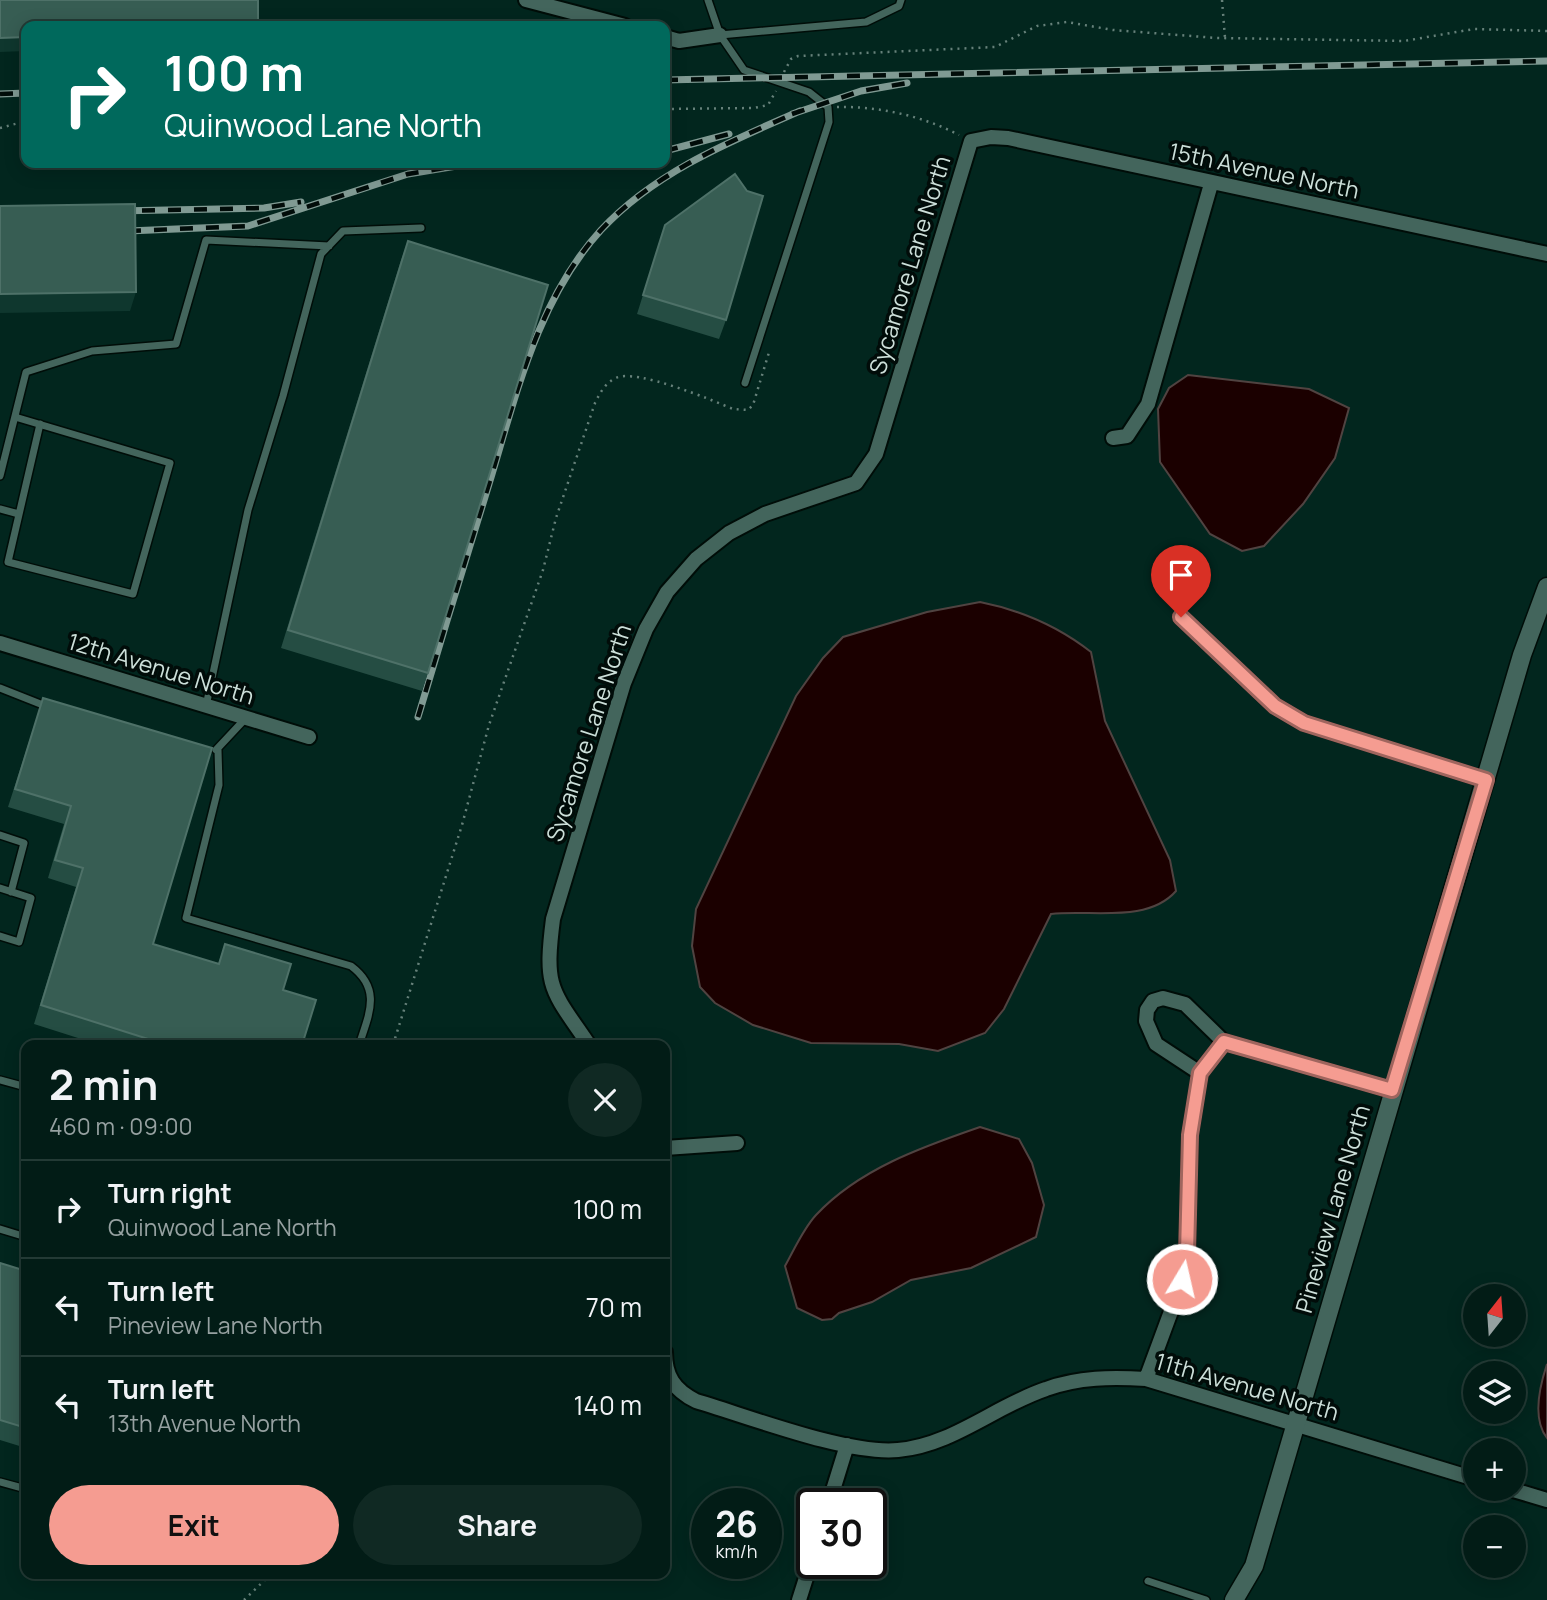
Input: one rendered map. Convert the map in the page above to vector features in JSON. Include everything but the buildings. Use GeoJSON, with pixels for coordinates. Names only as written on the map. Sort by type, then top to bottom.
{"type":"FeatureCollection","features":[{"type":"Feature","properties":{"kind":"street"},"geometry":{"type":"LineString","coordinates":[[526,0],[606,21]]}},
{"type":"Feature","properties":{"kind":"street"},"geometry":{"type":"LineString","coordinates":[[670,38],[679,41],[720,35]]}},
{"type":"Feature","properties":{"kind":"street","name":"15th Avenue North"},"geometry":{"type":"LineString","coordinates":[[971,141],[991,137],[1008,138],[1211,184],[1547,254]]}},
{"type":"Feature","properties":{"kind":"street","name":"Sycamore Lane North"},"geometry":{"type":"LineString","coordinates":[[585,1040],[557,1002],[548,974],[551,933],[617,706],[646,629],[667,592],[696,559],[729,533],[765,514],[840,491],[856,483],[866,473],[876,454],[971,141]]}},
{"type":"Feature","properties":{"kind":"street"},"geometry":{"type":"LineString","coordinates":[[1113,438],[1127,436],[1148,404],[1211,184]]}},
{"type":"Feature","properties":{"kind":"street","name":"Pineview Lane North"},"geometry":{"type":"LineString","coordinates":[[1234,1600],[1254,1566],[1522,655],[1547,587]]}},
{"type":"Feature","properties":{"kind":"street"},"geometry":{"type":"LineString","coordinates":[[1181,617],[1275,706],[1304,723],[1486,780]]}},
{"type":"Feature","properties":{"kind":"street","name":"12th Avenue North"},"geometry":{"type":"LineString","coordinates":[[0,643],[309,737]]}},
{"type":"Feature","properties":{"kind":"street"},"geometry":{"type":"LineString","coordinates":[[1200,1073],[1156,1044],[1146,1021],[1147,1010],[1153,1001],[1163,998],[1185,1004],[1224,1042],[1392,1090]]}},
{"type":"Feature","properties":{"kind":"street"},"geometry":{"type":"LineString","coordinates":[[1146,1379],[1173,1306],[1187,1254],[1190,1135],[1200,1073],[1224,1042]]}},
{"type":"Feature","properties":{"kind":"street"},"geometry":{"type":"LineString","coordinates":[[670,1148],[737,1143]]}},
{"type":"Feature","properties":{"kind":"street","name":"11th Avenue North"},"geometry":{"type":"LineString","coordinates":[[847,1445],[871,1450],[921,1447],[1044,1389],[1076,1380],[1110,1377],[1146,1379],[1463,1475]]}},
{"type":"Feature","properties":{"kind":"street"},"geometry":{"type":"LineString","coordinates":[[670,1380],[681,1394],[696,1401],[847,1445],[834,1488]]}},
{"type":"Feature","properties":{"kind":"street"},"geometry":{"type":"LineString","coordinates":[[1526,1494],[1547,1500]]}},
{"type":"Feature","properties":{"kind":"street"},"geometry":{"type":"LineString","coordinates":[[799,1600],[806,1579]]}},
{"type":"Feature","properties":{"kind":"lane"},"geometry":{"type":"LineString","coordinates":[[720,35],[866,22],[899,6],[901,0]]}},
{"type":"Feature","properties":{"kind":"lane"},"geometry":{"type":"LineString","coordinates":[[706,1],[720,35],[744,71],[809,92],[828,107],[830,122],[745,383]]}},
{"type":"Feature","properties":{"kind":"lane"},"geometry":{"type":"LineString","coordinates":[[206,706],[248,510],[283,396],[321,254],[343,231],[421,228]]}},
{"type":"Feature","properties":{"kind":"lane"},"geometry":{"type":"LineString","coordinates":[[0,476],[26,372],[92,351],[176,344],[206,240],[329,246]]}},
{"type":"Feature","properties":{"kind":"lane"},"geometry":{"type":"LineString","coordinates":[[15,417],[40,424],[170,463],[133,594],[8,562],[40,424]]}},
{"type":"Feature","properties":{"kind":"lane"},"geometry":{"type":"LineString","coordinates":[[0,509],[19,514]]}},
{"type":"Feature","properties":{"kind":"lane"},"geometry":{"type":"LineString","coordinates":[[0,688],[55,709]]}},
{"type":"Feature","properties":{"kind":"lane"},"geometry":{"type":"LineString","coordinates":[[245,718],[218,750],[219,785],[186,918],[351,966],[366,977],[370,995],[370,1011],[361,1040]]}},
{"type":"Feature","properties":{"kind":"lane"},"geometry":{"type":"LineString","coordinates":[[205,748],[218,750]]}},
{"type":"Feature","properties":{"kind":"lane"},"geometry":{"type":"LineString","coordinates":[[0,835],[24,843],[11,892]]}},
{"type":"Feature","properties":{"kind":"lane"},"geometry":{"type":"LineString","coordinates":[[0,888],[32,898],[19,942],[0,936]]}},
{"type":"Feature","properties":{"kind":"lane"},"geometry":{"type":"LineString","coordinates":[[0,1080],[21,1086]]}},
{"type":"Feature","properties":{"kind":"lane"},"geometry":{"type":"LineString","coordinates":[[0,1228],[21,1235]]}},
{"type":"Feature","properties":{"kind":"lane"},"geometry":{"type":"LineString","coordinates":[[0,1482],[21,1488]]}},
{"type":"Feature","properties":{"kind":"lane"},"geometry":{"type":"LineString","coordinates":[[1148,1581],[1206,1600]]}},
{"type":"Feature","properties":{"kind":"path"},"geometry":{"type":"LineString","coordinates":[[1222,0],[1225,38]]}},
{"type":"Feature","properties":{"kind":"path"},"geometry":{"type":"LineString","coordinates":[[670,109],[754,108],[768,105],[791,58],[798,56],[995,47],[1037,26],[1067,22],[1113,30],[1225,38],[1404,41],[1474,29],[1547,31]]}},
{"type":"Feature","properties":{"kind":"path"},"geometry":{"type":"LineString","coordinates":[[828,107],[859,107],[913,117],[940,125],[971,141]]}},
{"type":"Feature","properties":{"kind":"path"},"geometry":{"type":"LineString","coordinates":[[0,128],[21,122]]}},
{"type":"Feature","properties":{"kind":"path"},"geometry":{"type":"LineString","coordinates":[[395,1040],[462,825],[489,725],[543,570],[556,518],[595,403],[604,387],[617,377],[634,375],[702,399]]}},
{"type":"Feature","properties":{"kind":"path"},"geometry":{"type":"LineString","coordinates":[[243,1600],[266,1579]]}},
{"type":"Feature","properties":{"kind":"shaded area"},"geometry":{"type":"Polygon","coordinates":[[[1188,375],[1309,389],[1349,408],[1335,458],[1303,504],[1264,546],[1242,551],[1210,534],[1160,462],[1158,409],[1169,388],[1188,375]]]}},
{"type":"Feature","properties":{"kind":"shaded area"},"geometry":{"type":"Polygon","coordinates":[[[980,602],[1038,621],[1091,652],[1105,721],[1170,860],[1176,891],[1150,908],[1134,911],[1051,914],[1004,1009],[985,1033],[938,1051],[899,1044],[811,1043],[753,1025],[715,1003],[700,987],[692,946],[696,909],[796,696],[823,658],[843,637],[927,612],[980,602]]]}},
{"type":"Feature","properties":{"kind":"shaded area"},"geometry":{"type":"Polygon","coordinates":[[[980,1127],[1019,1139],[1032,1163],[1044,1205],[1036,1237],[971,1268],[911,1280],[872,1302],[839,1313],[832,1319],[822,1320],[797,1308],[785,1266],[816,1215],[833,1199],[871,1172],[892,1161],[980,1127]]]}},
{"type":"Feature","properties":{"kind":"shaded area"},"geometry":{"type":"Polygon","coordinates":[[[1547,1364],[1547,1438],[1542,1430],[1539,1412],[1540,1392],[1547,1364]]]}},
{"type":"Feature","properties":{"kind":"railway"},"geometry":{"type":"LineString","coordinates":[[670,80],[1547,61]]}},
{"type":"Feature","properties":{"kind":"railway"},"geometry":{"type":"LineString","coordinates":[[792,114],[861,91],[907,83]]}},
{"type":"Feature","properties":{"kind":"railway"},"geometry":{"type":"LineString","coordinates":[[0,94],[21,93]]}},
{"type":"Feature","properties":{"kind":"railway"},"geometry":{"type":"LineString","coordinates":[[418,717],[519,383],[560,287],[601,230],[645,191],[694,160],[800,111]]}},
{"type":"Feature","properties":{"kind":"railway"},"geometry":{"type":"LineString","coordinates":[[670,150],[729,134]]}},
{"type":"Feature","properties":{"kind":"railway"},"geometry":{"type":"LineString","coordinates":[[128,231],[248,226],[408,174],[445,168]]}},
{"type":"Feature","properties":{"kind":"railway"},"geometry":{"type":"LineString","coordinates":[[116,211],[264,208],[301,202]]}},
{"type":"Feature","properties":{"kind":"route"},"geometry":{"type":"LineString","coordinates":[[1181,617],[1275,706],[1304,723],[1486,780],[1392,1090],[1224,1042],[1200,1073],[1190,1135],[1187,1254],[1182,1279]]}}]}
